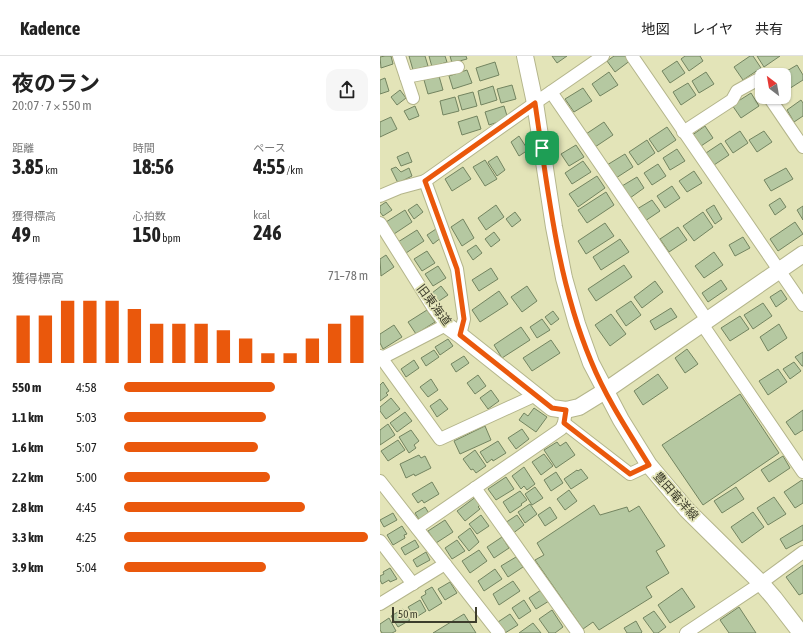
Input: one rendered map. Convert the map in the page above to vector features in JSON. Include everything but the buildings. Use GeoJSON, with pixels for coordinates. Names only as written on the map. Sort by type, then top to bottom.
{"type":"FeatureCollection","features":[{"type":"Feature","properties":{"kind":"main road","name":"豊田竜洋線"},"geometry":{"type":"LineString","coordinates":[[526,56],[535,103],[554,227],[564,278],[577,324],[591,363],[621,420],[649,465],[687,510],[774,598],[801,633]]}},
{"type":"Feature","properties":{"kind":"main road"},"geometry":{"type":"LineString","coordinates":[[565,417],[803,254]]}},
{"type":"Feature","properties":{"kind":"main road","name":"旧東海道"},"geometry":{"type":"LineString","coordinates":[[446,325],[565,417]]}},
{"type":"Feature","properties":{"kind":"street"},"geometry":{"type":"LineString","coordinates":[[399,56],[414,98]]}},
{"type":"Feature","properties":{"kind":"street"},"geometry":{"type":"LineString","coordinates":[[380,196],[399,188],[425,181],[603,56]]}},
{"type":"Feature","properties":{"kind":"street"},"geometry":{"type":"LineString","coordinates":[[632,56],[803,305]]}},
{"type":"Feature","properties":{"kind":"street"},"geometry":{"type":"LineString","coordinates":[[406,78],[458,67]]}},
{"type":"Feature","properties":{"kind":"street"},"geometry":{"type":"LineString","coordinates":[[683,132],[732,100],[737,92],[755,81]]}},
{"type":"Feature","properties":{"kind":"street"},"geometry":{"type":"LineString","coordinates":[[550,92],[705,322],[803,472]]}},
{"type":"Feature","properties":{"kind":"street"},"geometry":{"type":"LineString","coordinates":[[774,104],[803,147]]}},
{"type":"Feature","properties":{"kind":"street"},"geometry":{"type":"LineString","coordinates":[[425,181],[457,269],[464,319],[460,335]]}},
{"type":"Feature","properties":{"kind":"street","name":"旧東海道"},"geometry":{"type":"LineString","coordinates":[[380,223],[434,309],[446,325]]}},
{"type":"Feature","properties":{"kind":"street"},"geometry":{"type":"LineString","coordinates":[[446,325],[381,358],[440,440],[536,395]]}},
{"type":"Feature","properties":{"kind":"street"},"geometry":{"type":"LineString","coordinates":[[417,528],[561,429],[565,417]]}},
{"type":"Feature","properties":{"kind":"street","name":"旧東海道"},"geometry":{"type":"LineString","coordinates":[[565,417],[630,474],[649,465]]}},
{"type":"Feature","properties":{"kind":"street"},"geometry":{"type":"LineString","coordinates":[[380,481],[499,633]]}},
{"type":"Feature","properties":{"kind":"street"},"geometry":{"type":"LineString","coordinates":[[476,488],[578,633]]}},
{"type":"Feature","properties":{"kind":"street"},"geometry":{"type":"LineString","coordinates":[[380,541],[413,584]]}},
{"type":"Feature","properties":{"kind":"street"},"geometry":{"type":"LineString","coordinates":[[686,633],[803,552]]}},
{"type":"Feature","properties":{"kind":"street"},"geometry":{"type":"LineString","coordinates":[[380,604],[445,564]]}},
{"type":"Feature","properties":{"kind":"route"},"geometry":{"type":"LineString","coordinates":[[535,103],[542,148],[554,227],[564,278],[577,324],[591,363],[605,391],[649,465],[630,474],[564,423],[566,410],[552,408],[460,335],[464,319],[457,269],[425,181],[535,103]]}}]}
